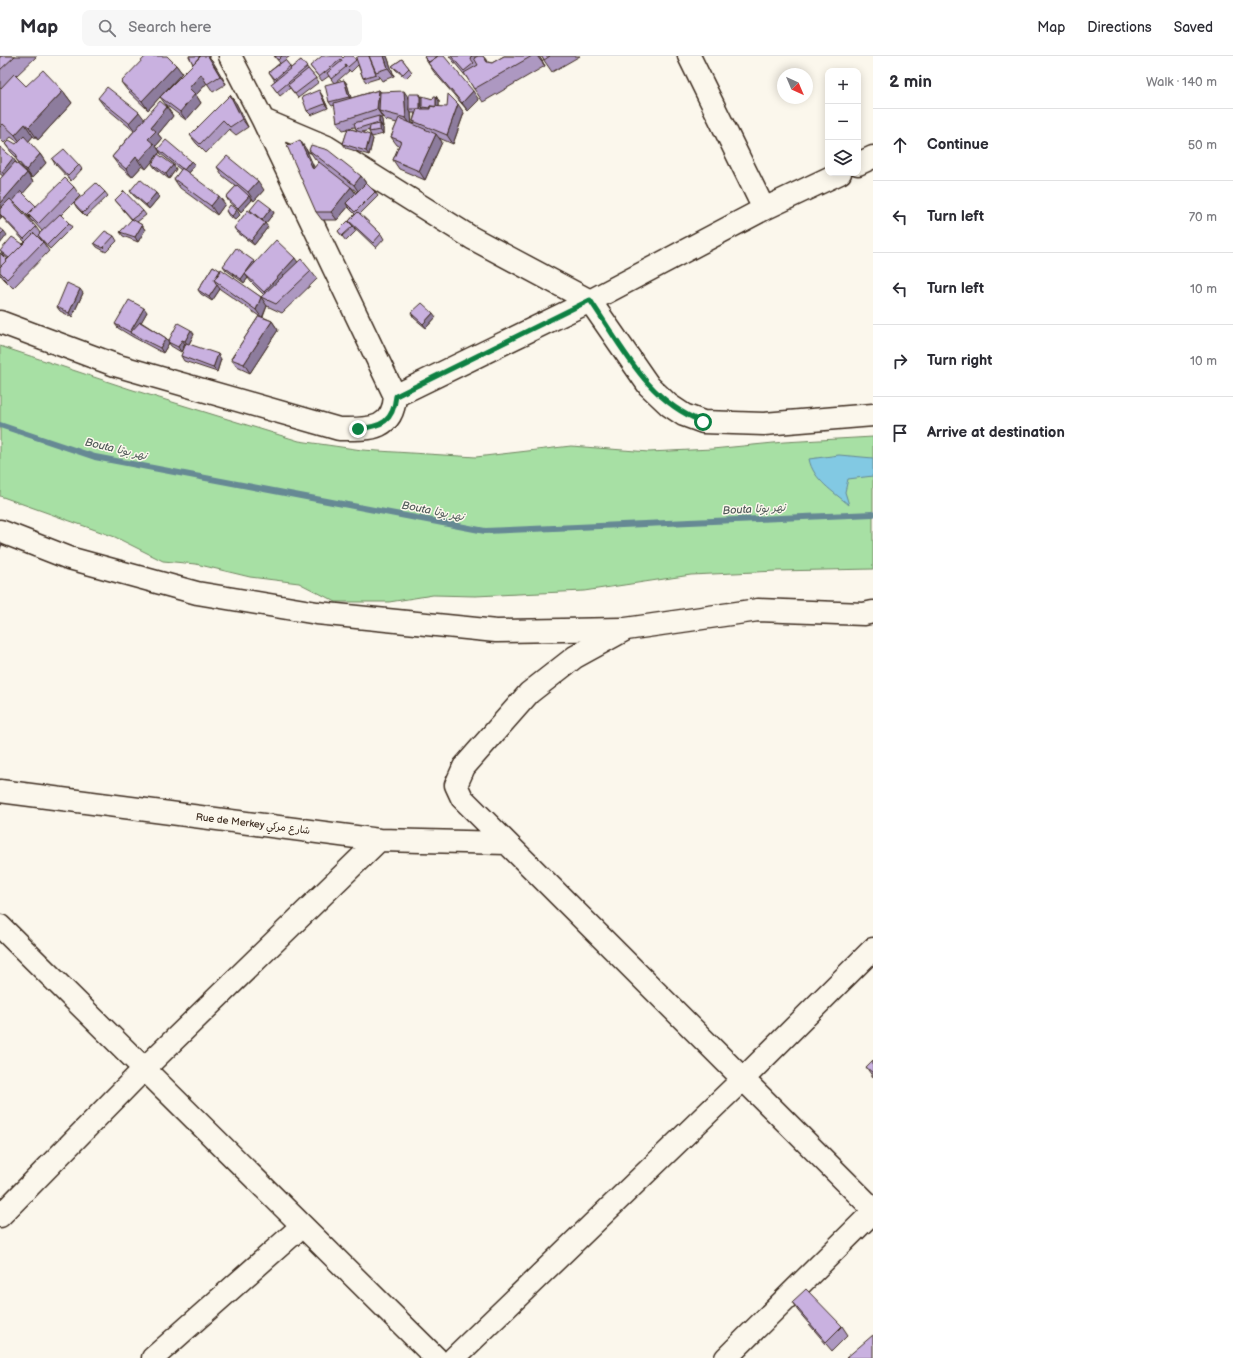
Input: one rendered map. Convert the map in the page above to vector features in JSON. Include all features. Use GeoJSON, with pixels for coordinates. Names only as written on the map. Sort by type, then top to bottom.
{"type":"FeatureCollection","features":[{"type":"Feature","properties":{"kind":"street"},"geometry":{"type":"LineString","coordinates":[[0,322],[115,364],[338,429],[376,427],[388,420],[394,410],[396,396],[263,120],[230,56]]}},
{"type":"Feature","properties":{"kind":"street"},"geometry":{"type":"LineString","coordinates":[[689,56],[764,209]]}},
{"type":"Feature","properties":{"kind":"street"},"geometry":{"type":"LineString","coordinates":[[263,120],[327,147],[472,238],[590,300],[649,386],[669,405],[684,415],[703,422],[764,424],[873,415]]}},
{"type":"Feature","properties":{"kind":"street"},"geometry":{"type":"LineString","coordinates":[[861,163],[873,157]]}},
{"type":"Feature","properties":{"kind":"street"},"geometry":{"type":"LineString","coordinates":[[396,396],[590,300],[764,209],[834,176]]}},
{"type":"Feature","properties":{"kind":"street"},"geometry":{"type":"LineString","coordinates":[[0,531],[69,558],[197,593],[317,612],[496,631],[626,629],[758,610],[864,614],[873,612]]}},
{"type":"Feature","properties":{"kind":"street"},"geometry":{"type":"LineString","coordinates":[[626,629],[575,657],[529,693],[464,767],[456,785],[462,798],[506,843],[873,1210],[726,1358]]}},
{"type":"Feature","properties":{"kind":"street","name":"Rue de Merkey شارع مركي"},"geometry":{"type":"LineString","coordinates":[[0,791],[379,840],[506,843]]}},
{"type":"Feature","properties":{"kind":"street"},"geometry":{"type":"LineString","coordinates":[[0,1216],[145,1068],[379,840]]}},
{"type":"Feature","properties":{"kind":"street"},"geometry":{"type":"LineString","coordinates":[[0,926],[436,1358]]}},
{"type":"Feature","properties":{"kind":"street"},"geometry":{"type":"LineString","coordinates":[[454,1358],[743,1079],[873,949]]}},
{"type":"Feature","properties":{"kind":"street"},"geometry":{"type":"LineString","coordinates":[[153,1358],[302,1226]]}},
{"type":"Feature","properties":{"kind":"green space"},"geometry":{"type":"Polygon","coordinates":[[[0,346],[130,389],[299,441],[362,450],[476,457],[571,446],[649,452],[712,449],[784,442],[873,437],[873,569],[691,575],[584,591],[475,596],[433,595],[389,602],[336,602],[299,583],[250,577],[196,564],[163,561],[115,537],[0,496],[0,346]]]}},
{"type":"Feature","properties":{"kind":"water"},"geometry":{"type":"Polygon","coordinates":[[[839,455],[873,458],[873,476],[848,479],[845,492],[849,505],[819,479],[811,466],[809,459],[839,455]]]}},
{"type":"Feature","properties":{"kind":"building"},"geometry":{"type":"Polygon","coordinates":[[[0,56],[15,56],[0,70],[0,56]]]}},
{"type":"Feature","properties":{"kind":"building"},"geometry":{"type":"Polygon","coordinates":[[[146,56],[167,56],[176,65],[142,101],[121,82],[146,56]]]}},
{"type":"Feature","properties":{"kind":"building"},"geometry":{"type":"Polygon","coordinates":[[[189,56],[200,56],[193,64],[189,56]]]}},
{"type":"Feature","properties":{"kind":"building"},"geometry":{"type":"Polygon","coordinates":[[[201,56],[208,56],[220,76],[207,84],[201,74],[189,88],[195,94],[180,112],[160,97],[201,56]]]}},
{"type":"Feature","properties":{"kind":"building"},"geometry":{"type":"Polygon","coordinates":[[[275,56],[282,56],[278,60],[275,56]]]}},
{"type":"Feature","properties":{"kind":"building"},"geometry":{"type":"Polygon","coordinates":[[[322,56],[341,56],[343,58],[345,56],[353,56],[356,60],[348,67],[345,65],[346,67],[331,79],[327,73],[342,61],[341,59],[319,77],[310,66],[322,56]]]}},
{"type":"Feature","properties":{"kind":"building"},"geometry":{"type":"Polygon","coordinates":[[[359,56],[369,56],[376,74],[363,78],[356,58],[359,56]]]}},
{"type":"Feature","properties":{"kind":"building"},"geometry":{"type":"Polygon","coordinates":[[[369,56],[384,56],[388,68],[376,72],[369,56]]]}},
{"type":"Feature","properties":{"kind":"building"},"geometry":{"type":"Polygon","coordinates":[[[438,56],[429,62],[424,57],[438,56]]]}},
{"type":"Feature","properties":{"kind":"building"},"geometry":{"type":"Polygon","coordinates":[[[438,56],[444,56],[473,91],[462,103],[428,63],[438,56]]]}},
{"type":"Feature","properties":{"kind":"building"},"geometry":{"type":"Polygon","coordinates":[[[451,56],[472,56],[470,58],[474,63],[464,71],[451,56]]]}},
{"type":"Feature","properties":{"kind":"building"},"geometry":{"type":"Polygon","coordinates":[[[483,56],[487,62],[492,63],[504,56],[532,56],[474,89],[464,73],[478,65],[474,58],[483,56]]]}},
{"type":"Feature","properties":{"kind":"building"},"geometry":{"type":"Polygon","coordinates":[[[541,56],[550,56],[544,60],[541,56]]]}},
{"type":"Feature","properties":{"kind":"building"},"geometry":{"type":"Polygon","coordinates":[[[402,59],[409,68],[403,74],[392,66],[402,59]]]}},
{"type":"Feature","properties":{"kind":"building"},"geometry":{"type":"Polygon","coordinates":[[[285,60],[290,66],[275,79],[269,72],[285,60]]]}},
{"type":"Feature","properties":{"kind":"building"},"geometry":{"type":"Polygon","coordinates":[[[301,60],[307,67],[277,92],[271,84],[301,60]]]}},
{"type":"Feature","properties":{"kind":"building"},"geometry":{"type":"Polygon","coordinates":[[[308,69],[316,78],[295,94],[288,85],[308,69]]]}},
{"type":"Feature","properties":{"kind":"building"},"geometry":{"type":"Polygon","coordinates":[[[43,70],[63,91],[29,127],[25,124],[15,135],[3,124],[0,127],[0,89],[14,74],[26,86],[43,70]]]}},
{"type":"Feature","properties":{"kind":"building"},"geometry":{"type":"Polygon","coordinates":[[[344,80],[349,97],[329,102],[325,85],[344,80]]]}},
{"type":"Feature","properties":{"kind":"building"},"geometry":{"type":"Polygon","coordinates":[[[107,87],[139,112],[129,123],[98,98],[107,87]]]}},
{"type":"Feature","properties":{"kind":"building"},"geometry":{"type":"Polygon","coordinates":[[[319,90],[325,104],[307,111],[302,97],[319,90]]]}},
{"type":"Feature","properties":{"kind":"building"},"geometry":{"type":"Polygon","coordinates":[[[379,90],[377,109],[337,122],[334,103],[379,90]]]}},
{"type":"Feature","properties":{"kind":"building"},"geometry":{"type":"Polygon","coordinates":[[[404,91],[406,118],[379,111],[380,92],[404,91]]]}},
{"type":"Feature","properties":{"kind":"building"},"geometry":{"type":"Polygon","coordinates":[[[409,94],[420,94],[420,109],[409,109],[409,94]]]}},
{"type":"Feature","properties":{"kind":"building"},"geometry":{"type":"Polygon","coordinates":[[[448,94],[458,104],[447,135],[413,121],[417,109],[430,109],[430,106],[447,107],[448,94]]]}},
{"type":"Feature","properties":{"kind":"building"},"geometry":{"type":"Polygon","coordinates":[[[230,95],[242,119],[230,127],[223,120],[200,144],[190,135],[230,95]]]}},
{"type":"Feature","properties":{"kind":"building"},"geometry":{"type":"Polygon","coordinates":[[[422,96],[433,99],[434,96],[436,96],[436,107],[422,107],[422,96]]]}},
{"type":"Feature","properties":{"kind":"building"},"geometry":{"type":"Polygon","coordinates":[[[160,101],[167,107],[151,127],[156,131],[148,139],[154,144],[140,160],[136,157],[126,169],[112,157],[160,101]]]}},
{"type":"Feature","properties":{"kind":"building"},"geometry":{"type":"Polygon","coordinates":[[[379,116],[379,122],[356,129],[354,123],[379,116]]]}},
{"type":"Feature","properties":{"kind":"building"},"geometry":{"type":"Polygon","coordinates":[[[399,118],[436,134],[419,171],[393,160],[401,141],[391,137],[399,118]]]}},
{"type":"Feature","properties":{"kind":"building"},"geometry":{"type":"Polygon","coordinates":[[[380,124],[380,130],[369,132],[370,126],[380,124]]]}},
{"type":"Feature","properties":{"kind":"building"},"geometry":{"type":"Polygon","coordinates":[[[348,128],[370,135],[366,151],[343,144],[348,128]]]}},
{"type":"Feature","properties":{"kind":"building"},"geometry":{"type":"Polygon","coordinates":[[[24,136],[40,154],[26,170],[16,159],[17,155],[5,144],[9,140],[16,144],[24,136]]]}},
{"type":"Feature","properties":{"kind":"building"},"geometry":{"type":"Polygon","coordinates":[[[166,140],[191,161],[184,170],[158,149],[166,140]]]}},
{"type":"Feature","properties":{"kind":"building"},"geometry":{"type":"Polygon","coordinates":[[[300,140],[313,169],[319,162],[351,187],[331,212],[316,212],[287,146],[300,140]]]}},
{"type":"Feature","properties":{"kind":"building"},"geometry":{"type":"Polygon","coordinates":[[[311,145],[328,150],[361,176],[354,185],[309,150],[311,145]]]}},
{"type":"Feature","properties":{"kind":"building"},"geometry":{"type":"Polygon","coordinates":[[[0,147],[13,158],[2,172],[0,170],[0,147]]]}},
{"type":"Feature","properties":{"kind":"building"},"geometry":{"type":"Polygon","coordinates":[[[64,149],[79,165],[68,176],[52,159],[64,149]]]}},
{"type":"Feature","properties":{"kind":"building"},"geometry":{"type":"Polygon","coordinates":[[[158,154],[173,165],[166,174],[152,164],[158,154]]]}},
{"type":"Feature","properties":{"kind":"building"},"geometry":{"type":"Polygon","coordinates":[[[227,156],[258,181],[248,192],[217,167],[227,156]]]}},
{"type":"Feature","properties":{"kind":"building"},"geometry":{"type":"Polygon","coordinates":[[[15,162],[27,173],[0,204],[0,179],[15,162]]]}},
{"type":"Feature","properties":{"kind":"building"},"geometry":{"type":"Polygon","coordinates":[[[182,168],[219,196],[211,206],[174,179],[182,168]]]}},
{"type":"Feature","properties":{"kind":"building"},"geometry":{"type":"Polygon","coordinates":[[[65,178],[74,187],[38,224],[28,214],[65,178]]]}},
{"type":"Feature","properties":{"kind":"building"},"geometry":{"type":"Polygon","coordinates":[[[140,179],[156,193],[146,205],[130,191],[140,179]]]}},
{"type":"Feature","properties":{"kind":"building"},"geometry":{"type":"Polygon","coordinates":[[[96,183],[105,192],[83,213],[74,203],[96,183]]]}},
{"type":"Feature","properties":{"kind":"building"},"geometry":{"type":"Polygon","coordinates":[[[366,183],[375,192],[355,212],[346,203],[366,183]]]}},
{"type":"Feature","properties":{"kind":"building"},"geometry":{"type":"Polygon","coordinates":[[[237,185],[249,196],[238,208],[226,197],[237,185]]]}},
{"type":"Feature","properties":{"kind":"building"},"geometry":{"type":"Polygon","coordinates":[[[21,191],[36,206],[28,214],[30,218],[13,201],[21,191]]]}},
{"type":"Feature","properties":{"kind":"building"},"geometry":{"type":"Polygon","coordinates":[[[124,191],[143,211],[132,219],[115,200],[124,191]]]}},
{"type":"Feature","properties":{"kind":"building"},"geometry":{"type":"Polygon","coordinates":[[[10,199],[36,227],[24,239],[0,214],[0,209],[10,199]]]}},
{"type":"Feature","properties":{"kind":"building"},"geometry":{"type":"Polygon","coordinates":[[[259,199],[271,208],[262,220],[250,210],[259,199]]]}},
{"type":"Feature","properties":{"kind":"building"},"geometry":{"type":"Polygon","coordinates":[[[230,205],[237,210],[232,216],[226,211],[230,205]]]}},
{"type":"Feature","properties":{"kind":"building"},"geometry":{"type":"Polygon","coordinates":[[[248,210],[265,223],[251,241],[234,228],[248,210]]]}},
{"type":"Feature","properties":{"kind":"building"},"geometry":{"type":"Polygon","coordinates":[[[358,212],[381,234],[373,243],[349,221],[358,212]]]}},
{"type":"Feature","properties":{"kind":"building"},"geometry":{"type":"Polygon","coordinates":[[[60,214],[69,223],[47,245],[38,235],[60,214]]]}},
{"type":"Feature","properties":{"kind":"building"},"geometry":{"type":"Polygon","coordinates":[[[132,219],[142,225],[135,237],[120,232],[132,219]]]}},
{"type":"Feature","properties":{"kind":"building"},"geometry":{"type":"Polygon","coordinates":[[[348,221],[353,226],[342,236],[338,231],[348,221]]]}},
{"type":"Feature","properties":{"kind":"building"},"geometry":{"type":"Polygon","coordinates":[[[0,228],[4,231],[0,235],[0,228]]]}},
{"type":"Feature","properties":{"kind":"building"},"geometry":{"type":"Polygon","coordinates":[[[105,231],[114,236],[103,248],[94,243],[105,231]]]}},
{"type":"Feature","properties":{"kind":"building"},"geometry":{"type":"Polygon","coordinates":[[[34,233],[43,242],[7,279],[0,272],[0,267],[34,233]]]}},
{"type":"Feature","properties":{"kind":"building"},"geometry":{"type":"Polygon","coordinates":[[[12,237],[23,244],[9,258],[0,251],[12,237]]]}},
{"type":"Feature","properties":{"kind":"building"},"geometry":{"type":"Polygon","coordinates":[[[276,240],[295,258],[264,292],[245,274],[276,240]]]}},
{"type":"Feature","properties":{"kind":"building"},"geometry":{"type":"Polygon","coordinates":[[[236,248],[254,261],[241,279],[223,266],[236,248]]]}},
{"type":"Feature","properties":{"kind":"building"},"geometry":{"type":"Polygon","coordinates":[[[0,253],[7,260],[0,267],[0,253]]]}},
{"type":"Feature","properties":{"kind":"building"},"geometry":{"type":"Polygon","coordinates":[[[301,259],[311,271],[276,304],[261,297],[301,259]]]}},
{"type":"Feature","properties":{"kind":"building"},"geometry":{"type":"Polygon","coordinates":[[[213,266],[221,271],[214,280],[217,285],[209,297],[198,290],[213,266]]]}},
{"type":"Feature","properties":{"kind":"building"},"geometry":{"type":"Polygon","coordinates":[[[221,269],[261,297],[256,310],[214,280],[221,269]]]}},
{"type":"Feature","properties":{"kind":"building"},"geometry":{"type":"Polygon","coordinates":[[[67,283],[80,289],[69,313],[57,307],[67,283]]]}},
{"type":"Feature","properties":{"kind":"building"},"geometry":{"type":"Polygon","coordinates":[[[129,300],[144,308],[130,332],[115,324],[129,300]]]}},
{"type":"Feature","properties":{"kind":"building"},"geometry":{"type":"Polygon","coordinates":[[[422,303],[433,313],[423,324],[411,313],[422,303]]]}},
{"type":"Feature","properties":{"kind":"building"},"geometry":{"type":"Polygon","coordinates":[[[259,316],[272,321],[244,364],[231,359],[259,316]]]}},
{"type":"Feature","properties":{"kind":"building"},"geometry":{"type":"Polygon","coordinates":[[[140,322],[166,338],[160,348],[130,333],[140,322]]]}},
{"type":"Feature","properties":{"kind":"building"},"geometry":{"type":"Polygon","coordinates":[[[178,323],[191,330],[185,341],[182,340],[178,347],[168,342],[178,323]]]}},
{"type":"Feature","properties":{"kind":"building"},"geometry":{"type":"Polygon","coordinates":[[[186,343],[218,354],[213,368],[181,356],[186,343]]]}},
{"type":"Feature","properties":{"kind":"building"},"geometry":{"type":"Polygon","coordinates":[[[873,1060],[873,1073],[866,1067],[873,1060]]]}},
{"type":"Feature","properties":{"kind":"building"},"geometry":{"type":"Polygon","coordinates":[[[806,1289],[842,1326],[826,1342],[792,1302],[806,1289]]]}},
{"type":"Feature","properties":{"kind":"building"},"geometry":{"type":"Polygon","coordinates":[[[873,1335],[873,1358],[846,1358],[873,1335]]]}},
{"type":"Feature","properties":{"kind":"waterway","name":"Bouta نهر بوتا"},"geometry":{"type":"LineString","coordinates":[[0,425],[95,457],[485,531],[873,514]]}},
{"type":"Feature","properties":{"kind":"route"},"geometry":{"type":"LineString","coordinates":[[358,429],[376,427],[388,420],[394,410],[396,396],[590,300],[649,386],[669,405],[684,415],[703,422]]}}]}
